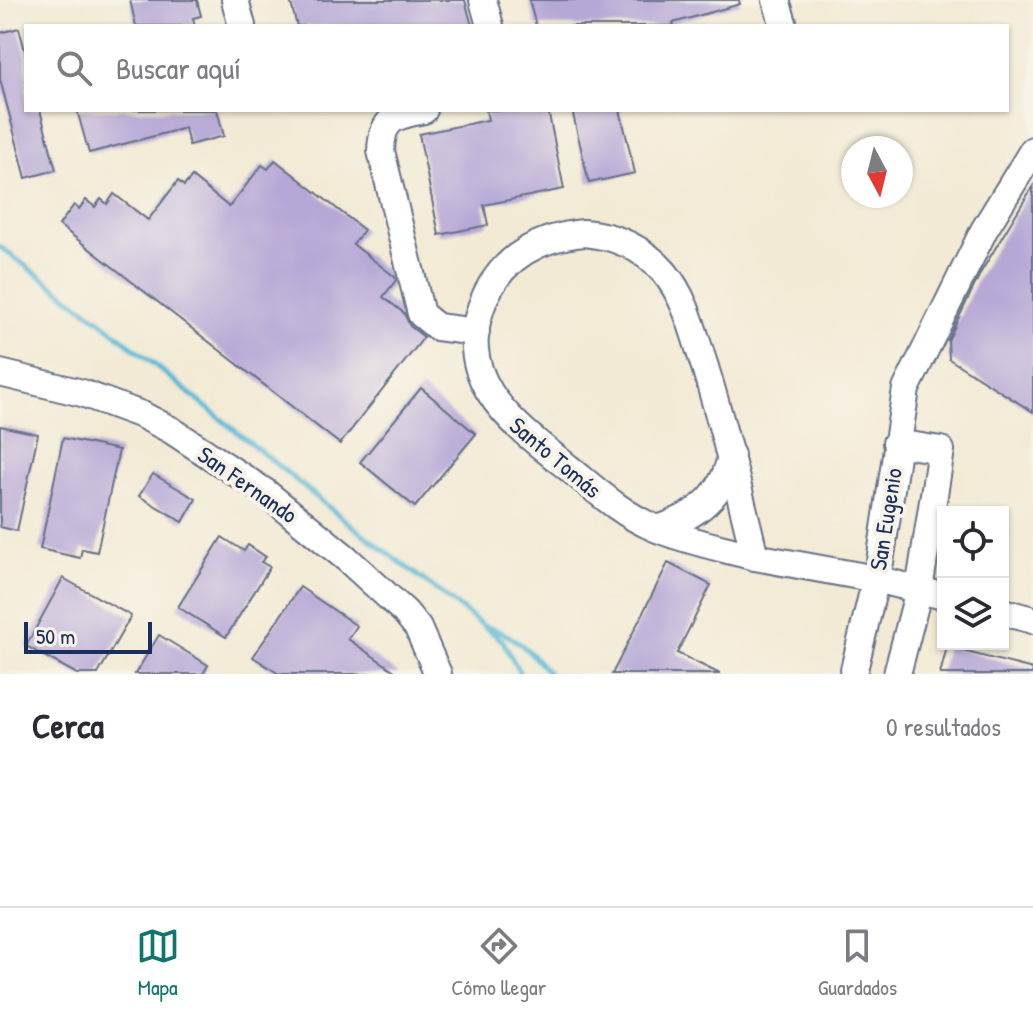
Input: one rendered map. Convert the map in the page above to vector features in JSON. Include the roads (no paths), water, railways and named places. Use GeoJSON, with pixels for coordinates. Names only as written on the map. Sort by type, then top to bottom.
{"type":"FeatureCollection","features":[{"type":"Feature","properties":{"kind":"street"},"geometry":{"type":"LineString","coordinates":[[235,0],[241,24]]}},
{"type":"Feature","properties":{"kind":"street"},"geometry":{"type":"LineString","coordinates":[[483,0],[489,24]]}},
{"type":"Feature","properties":{"kind":"street"},"geometry":{"type":"LineString","coordinates":[[776,0],[783,24]]}},
{"type":"Feature","properties":{"kind":"street"},"geometry":{"type":"LineString","coordinates":[[415,112],[389,121],[383,129],[381,151],[421,314],[431,324],[443,329],[476,332]]}},
{"type":"Feature","properties":{"kind":"street"},"geometry":{"type":"LineString","coordinates":[[896,443],[906,389],[921,355],[984,230],[1033,150]]}},
{"type":"Feature","properties":{"kind":"street","name":"Santo Tomás"},"geometry":{"type":"LineString","coordinates":[[755,557],[731,455],[680,296],[662,270],[635,247],[604,235],[566,235],[535,244],[498,275],[486,296],[476,332],[476,354],[483,382],[510,421],[612,503],[658,529],[755,557],[876,579],[931,593]]}},
{"type":"Feature","properties":{"kind":"street","name":"San Fernando"},"geometry":{"type":"LineString","coordinates":[[0,373],[82,393],[142,415],[171,430],[265,492],[356,566],[405,612],[430,650],[438,674]]}},
{"type":"Feature","properties":{"kind":"street","name":"San Eugenio"},"geometry":{"type":"LineString","coordinates":[[853,674],[876,579],[896,443],[941,450],[931,593],[897,674]]}},
{"type":"Feature","properties":{"kind":"street"},"geometry":{"type":"LineString","coordinates":[[658,529],[683,520],[707,503],[728,472],[731,455]]}},
{"type":"Feature","properties":{"kind":"street"},"geometry":{"type":"LineString","coordinates":[[1009,614],[1033,620]]}},
{"type":"Feature","properties":{"kind":"waterway"},"geometry":{"type":"LineString","coordinates":[[0,247],[97,318],[346,521],[503,641],[520,674]]}},
{"type":"Feature","properties":{"kind":"waterway"},"geometry":{"type":"LineString","coordinates":[[487,627],[522,645],[549,674]]}}]}
